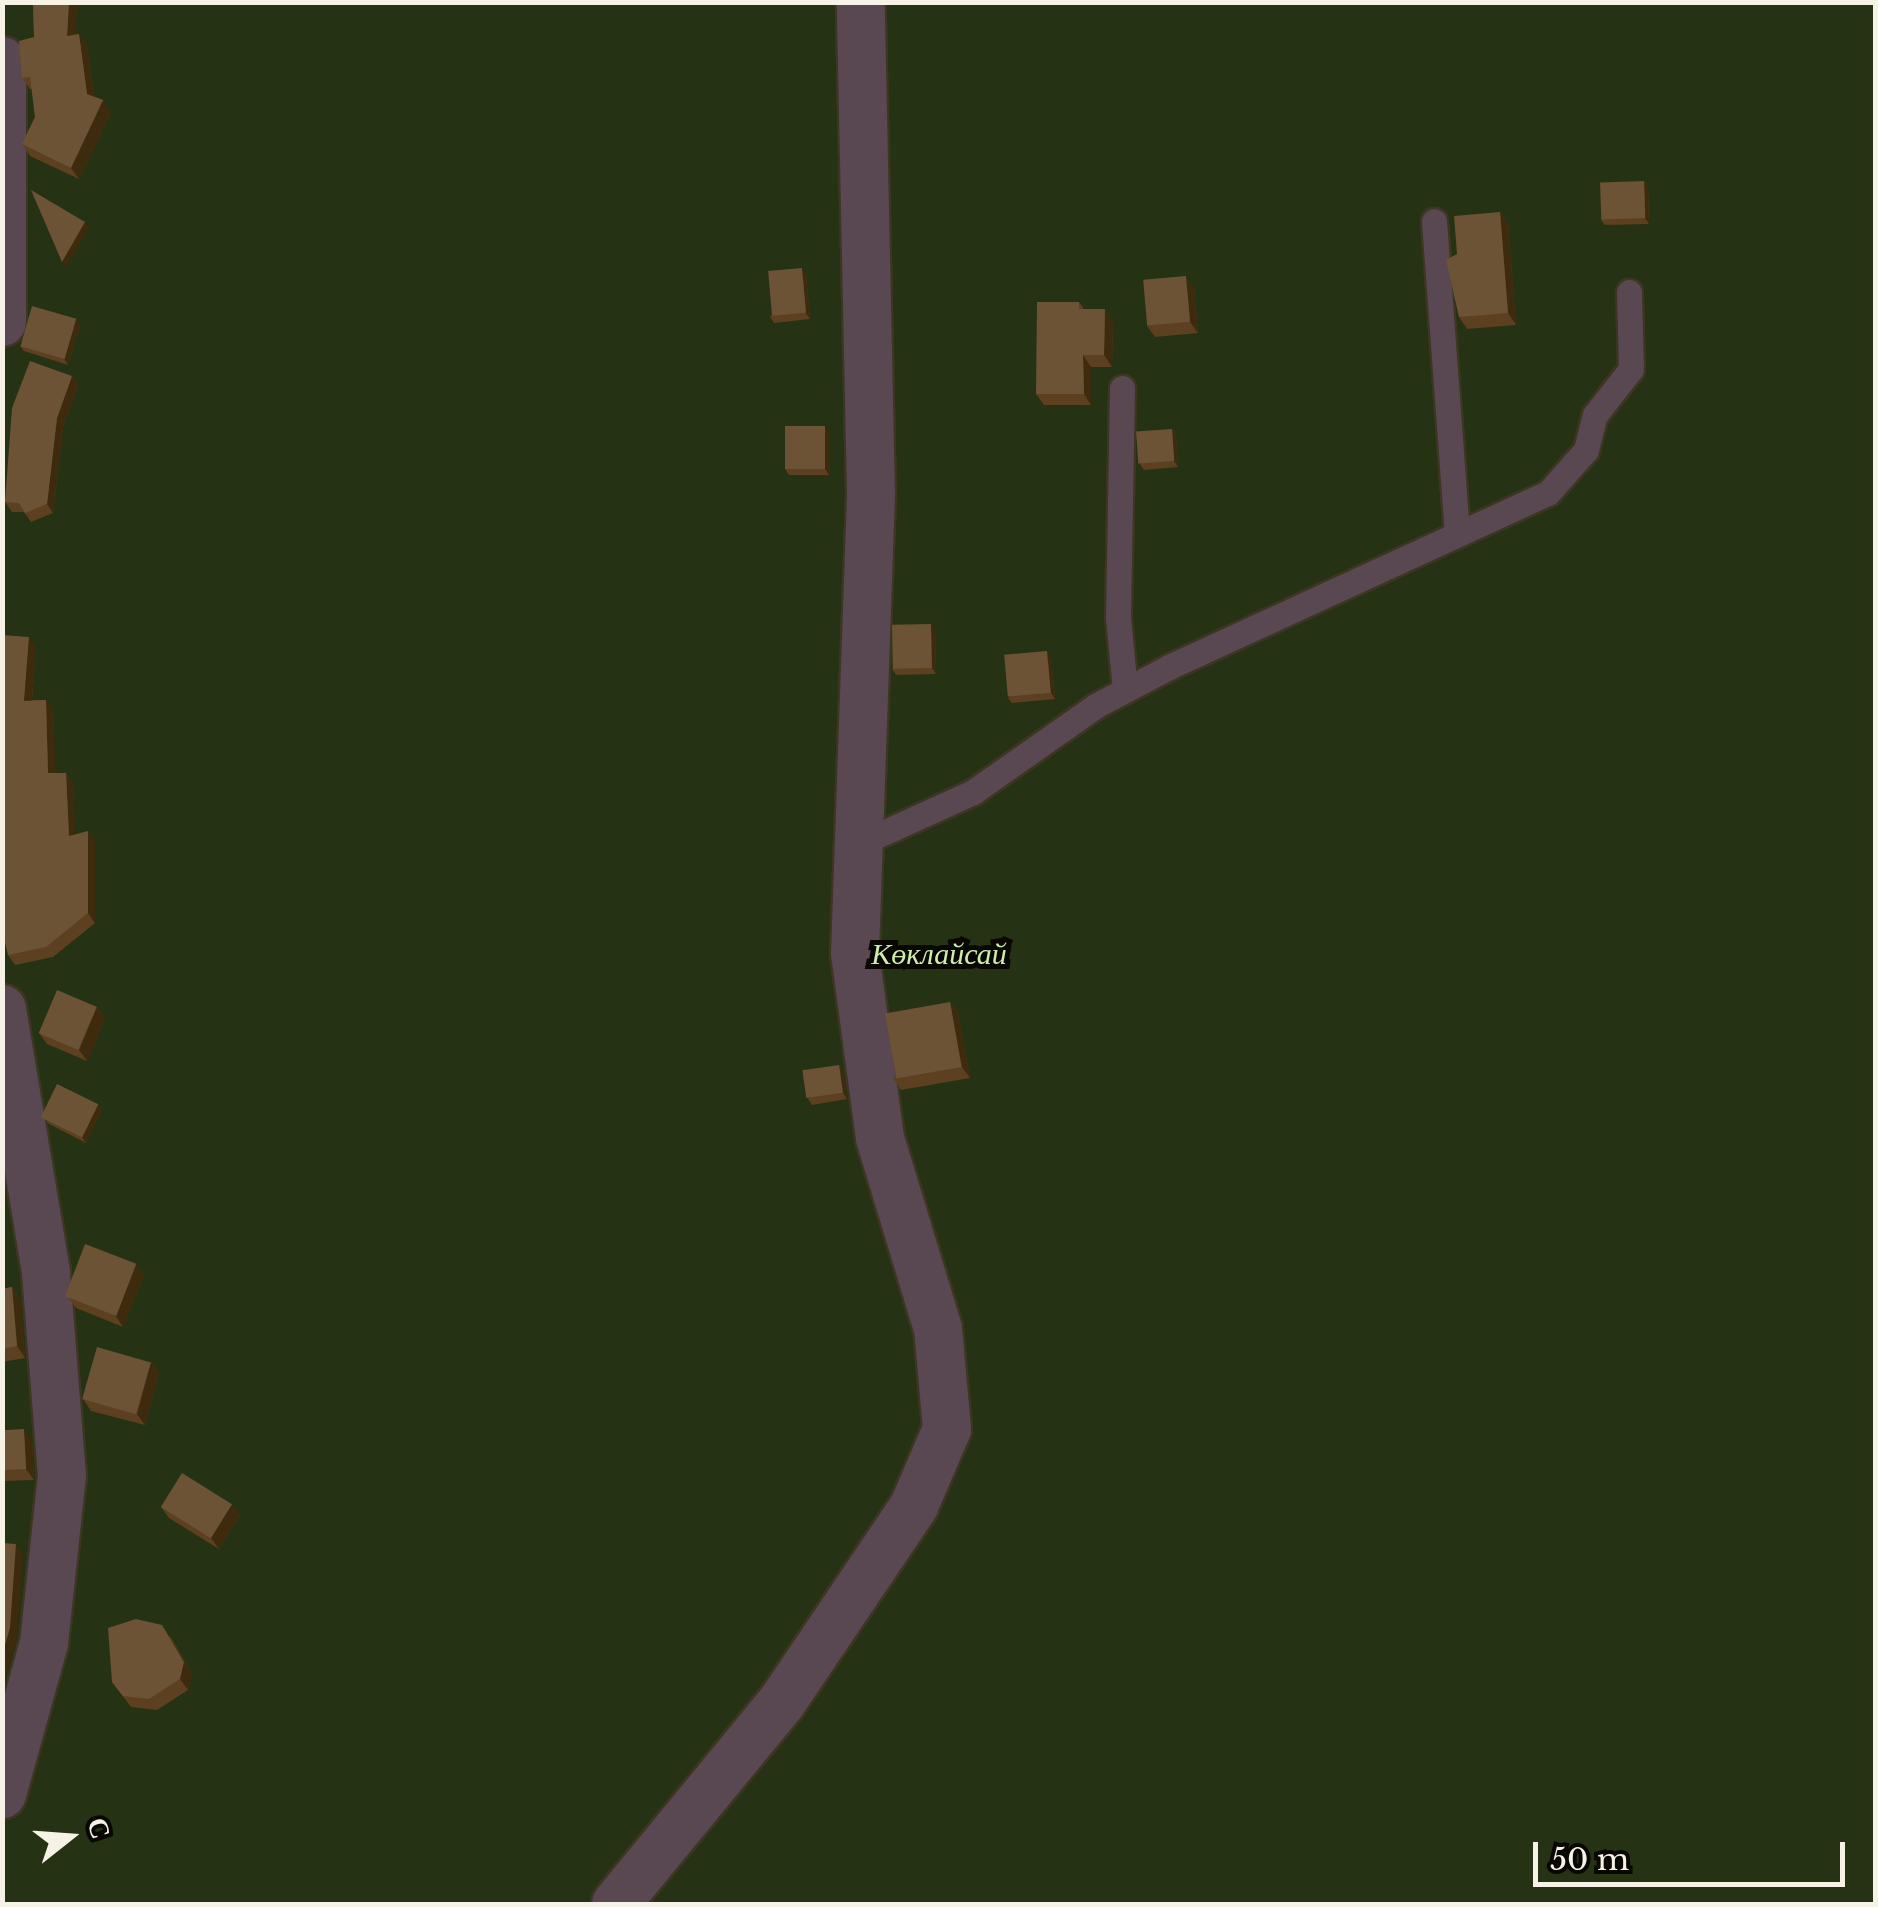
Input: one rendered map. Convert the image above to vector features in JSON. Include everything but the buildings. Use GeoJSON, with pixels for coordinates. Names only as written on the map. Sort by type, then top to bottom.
{"type":"FeatureCollection","features":[{"type":"Feature","properties":{"kind":"street"},"geometry":{"type":"LineString","coordinates":[[616,1904],[782,1702],[914,1506],[946,1429],[938,1329],[895,1202],[870,1076],[855,953],[862,843],[871,495],[861,2]]}},
{"type":"Feature","properties":{"kind":"street"},"geometry":{"type":"LineString","coordinates":[[2,61],[2,322]]}},
{"type":"Feature","properties":{"kind":"street"},"geometry":{"type":"LineString","coordinates":[[2,1009],[46,1272],[62,1475],[44,1643],[2,1794]]}},
{"type":"Feature","properties":{"kind":"lane"},"geometry":{"type":"LineString","coordinates":[[1434,221],[1457,531]]}},
{"type":"Feature","properties":{"kind":"lane"},"geometry":{"type":"LineString","coordinates":[[862,843],[973,792],[1125,690],[1457,531],[1548,493],[1586,450],[1595,415],[1631,369],[1629,292]]}},
{"type":"Feature","properties":{"kind":"lane"},"geometry":{"type":"LineString","coordinates":[[1122,388],[1118,618],[1125,690]]}},
{"type":"Feature","properties":{"kind":"green space","name":"Көклайсай"},"geometry":{"type":"Polygon","coordinates":[[[3,3],[1875,3],[1875,1904],[3,1904],[3,3]]]}}]}
